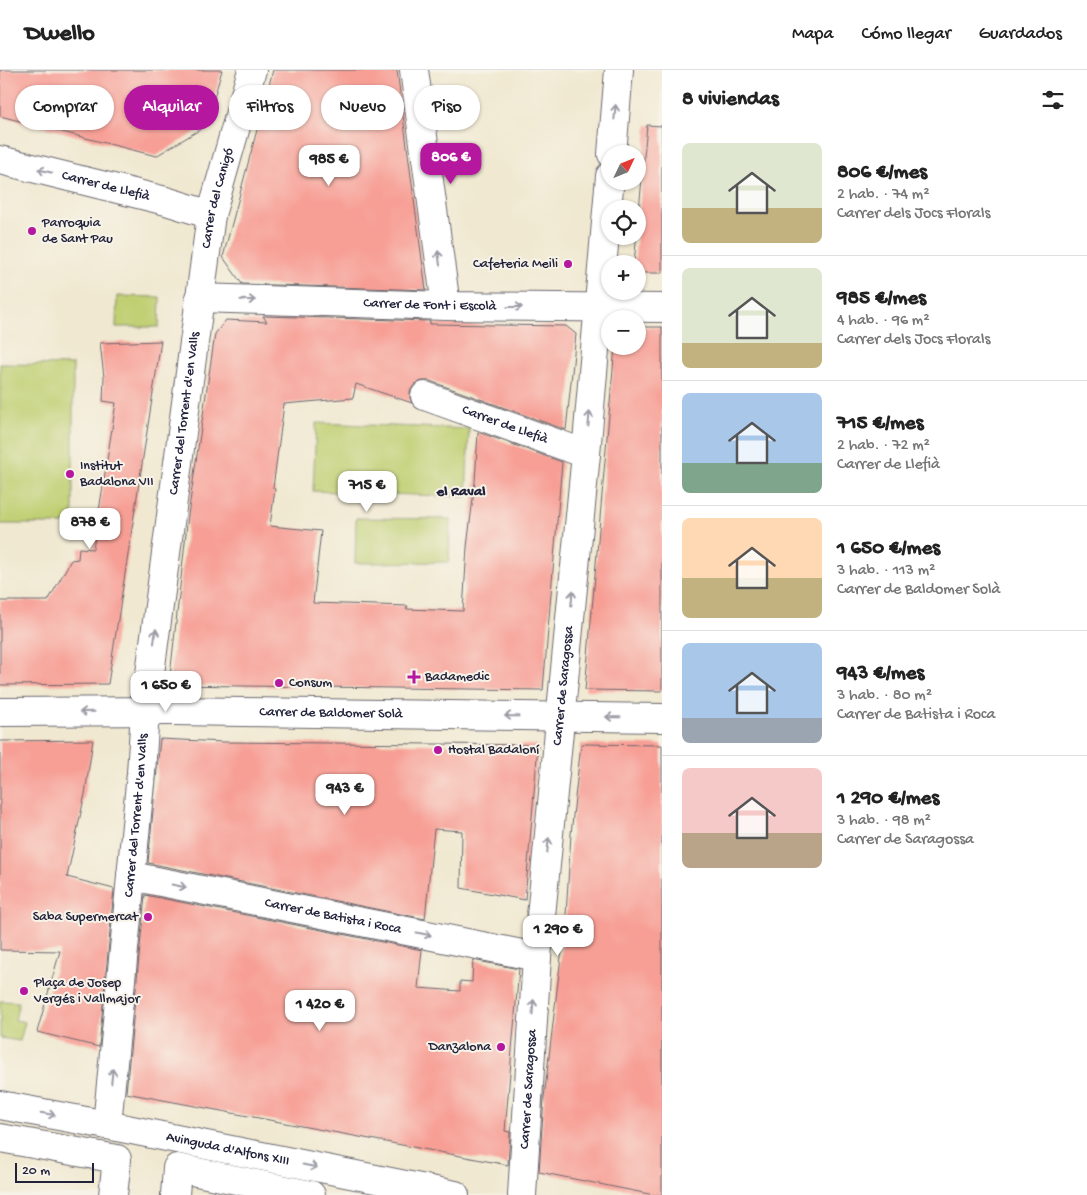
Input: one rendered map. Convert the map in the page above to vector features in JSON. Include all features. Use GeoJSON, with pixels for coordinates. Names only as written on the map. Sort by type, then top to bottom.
{"type":"FeatureCollection","features":[{"type":"Feature","properties":{"kind":"street","name":"Carrer del Canigó"},"geometry":{"type":"LineString","coordinates":[[199,298],[211,215],[252,70]]}},
{"type":"Feature","properties":{"kind":"street"},"geometry":{"type":"LineString","coordinates":[[414,70],[446,306]]}},
{"type":"Feature","properties":{"kind":"street"},"geometry":{"type":"LineString","coordinates":[[613,145],[619,70]]}},
{"type":"Feature","properties":{"kind":"street","name":"Carrer de Llefià"},"geometry":{"type":"LineString","coordinates":[[0,160],[166,201],[211,215]]}},
{"type":"Feature","properties":{"kind":"street","name":"Carrer de Saragossa"},"geometry":{"type":"LineString","coordinates":[[522,1195],[536,957],[600,307],[609,190]]}},
{"type":"Feature","properties":{"kind":"street","name":"Carrer de Font i Escolà"},"geometry":{"type":"LineString","coordinates":[[199,298],[446,306],[662,308]]}},
{"type":"Feature","properties":{"kind":"street","name":"Carrer del Torrent d'en Valls"},"geometry":{"type":"LineString","coordinates":[[106,1125],[131,876],[145,711],[199,298]]}},
{"type":"Feature","properties":{"kind":"street","name":"Carrer de Llefià"},"geometry":{"type":"LineString","coordinates":[[424,396],[586,454]]}},
{"type":"Feature","properties":{"kind":"street","name":"Carrer de Baldomer Solà"},"geometry":{"type":"LineString","coordinates":[[0,712],[145,711],[662,718]]}},
{"type":"Feature","properties":{"kind":"street","name":"Carrer de Batista i Roca"},"geometry":{"type":"LineString","coordinates":[[131,876],[536,957]]}},
{"type":"Feature","properties":{"kind":"street","name":"Avinguda d'Alfons XIII"},"geometry":{"type":"LineString","coordinates":[[0,1105],[455,1195]]}},
{"type":"Feature","properties":{"kind":"street"},"geometry":{"type":"LineString","coordinates":[[0,1138],[117,1159],[113,1195]]}},
{"type":"Feature","properties":{"kind":"street"},"geometry":{"type":"LineString","coordinates":[[175,1195],[177,1168],[311,1195]]}},
{"type":"Feature","properties":{"kind":"green space"},"geometry":{"type":"Polygon","coordinates":[[[117,296],[160,297],[159,327],[116,327],[117,296]]]}},
{"type":"Feature","properties":{"kind":"green space"},"geometry":{"type":"Polygon","coordinates":[[[0,364],[73,365],[73,524],[0,524],[0,364]]]}},
{"type":"Feature","properties":{"kind":"green space"},"geometry":{"type":"Polygon","coordinates":[[[316,423],[469,429],[466,497],[313,491],[316,423]]]}},
{"type":"Feature","properties":{"kind":"green space"},"geometry":{"type":"Polygon","coordinates":[[[356,518],[450,519],[449,562],[355,563],[356,518]]]}},
{"type":"Feature","properties":{"kind":"green space"},"geometry":{"type":"Polygon","coordinates":[[[0,1001],[19,1002],[15,1020],[25,1022],[20,1041],[0,1038],[0,1001]]]}},
{"type":"Feature","properties":{"kind":"building"},"geometry":{"type":"Polygon","coordinates":[[[0,70],[222,70],[218,85],[124,85],[124,130],[199,130],[156,156],[55,130],[114,130],[114,85],[15,85],[15,120],[0,116],[0,70]]]}},
{"type":"Feature","properties":{"kind":"building"},"geometry":{"type":"Polygon","coordinates":[[[273,70],[397,70],[399,85],[321,85],[321,130],[404,130],[404,123],[426,290],[242,284],[223,257],[257,130],[311,130],[311,85],[269,85],[273,70]]]}},
{"type":"Feature","properties":{"kind":"building"},"geometry":{"type":"Polygon","coordinates":[[[647,125],[662,126],[662,273],[646,273],[646,255],[635,255],[636,245],[646,245],[646,200],[640,200],[641,190],[646,190],[645,145],[647,125]]]}},
{"type":"Feature","properties":{"kind":"building"},"geometry":{"type":"Polygon","coordinates":[[[263,316],[430,321],[430,324],[566,326],[576,334],[566,430],[430,381],[422,381],[415,384],[410,391],[412,403],[356,384],[353,398],[284,404],[273,488],[275,489],[270,526],[321,531],[313,603],[408,606],[406,609],[463,611],[478,432],[562,462],[543,690],[169,685],[188,515],[215,334],[226,320],[267,322],[263,316]]]}},
{"type":"Feature","properties":{"kind":"building"},"geometry":{"type":"Polygon","coordinates":[[[646,327],[662,327],[662,691],[585,690],[614,355],[646,355],[646,327]]]}},
{"type":"Feature","properties":{"kind":"building"},"geometry":{"type":"Polygon","coordinates":[[[161,341],[108,684],[0,685],[0,601],[48,601],[71,560],[78,559],[79,548],[93,549],[116,403],[103,401],[104,377],[100,343],[161,341]]]}},
{"type":"Feature","properties":{"kind":"building"},"geometry":{"type":"Polygon","coordinates":[[[160,739],[224,742],[538,745],[525,900],[461,888],[462,831],[434,829],[425,919],[148,863],[160,739]]]}},
{"type":"Feature","properties":{"kind":"building"},"geometry":{"type":"Polygon","coordinates":[[[93,740],[85,794],[67,877],[114,889],[99,1047],[37,1032],[60,951],[0,950],[0,741],[93,740]]]}},
{"type":"Feature","properties":{"kind":"building"},"geometry":{"type":"Polygon","coordinates":[[[581,744],[662,745],[662,1195],[539,1172],[544,1098],[566,915],[571,834],[581,744]]]}},
{"type":"Feature","properties":{"kind":"building"},"geometry":{"type":"Polygon","coordinates":[[[145,895],[422,950],[418,988],[460,991],[460,981],[472,982],[473,960],[519,969],[505,1131],[510,1132],[508,1165],[126,1093],[145,895]]]}},
{"type":"Feature","properties":{"kind":"place","name":"Parroquia de Sant Pau"},"geometry":{"type":"Point","coordinates":[32,231]}},
{"type":"Feature","properties":{"kind":"place","name":"Cafeteria Meili"},"geometry":{"type":"Point","coordinates":[568,264]}},
{"type":"Feature","properties":{"kind":"place","name":"Institut Badalona VII"},"geometry":{"type":"Point","coordinates":[70,474]}},
{"type":"Feature","properties":{"kind":"place","name":"Badamedic"},"geometry":{"type":"Point","coordinates":[414,677]}},
{"type":"Feature","properties":{"kind":"place","name":"Consum"},"geometry":{"type":"Point","coordinates":[279,683]}},
{"type":"Feature","properties":{"kind":"place","name":"Hostal Badaloní"},"geometry":{"type":"Point","coordinates":[438,750]}},
{"type":"Feature","properties":{"kind":"place","name":"Saba Supermercat"},"geometry":{"type":"Point","coordinates":[148,917]}},
{"type":"Feature","properties":{"kind":"place","name":"Plaça de Josep Vergés i Vallmajor"},"geometry":{"type":"Point","coordinates":[24,991]}},
{"type":"Feature","properties":{"kind":"place","name":"Danzalona"},"geometry":{"type":"Point","coordinates":[501,1047]}},
{"type":"Feature","properties":{"kind":"district","name":"el Raval"},"geometry":{"type":"Point","coordinates":[461,492]}}]}
